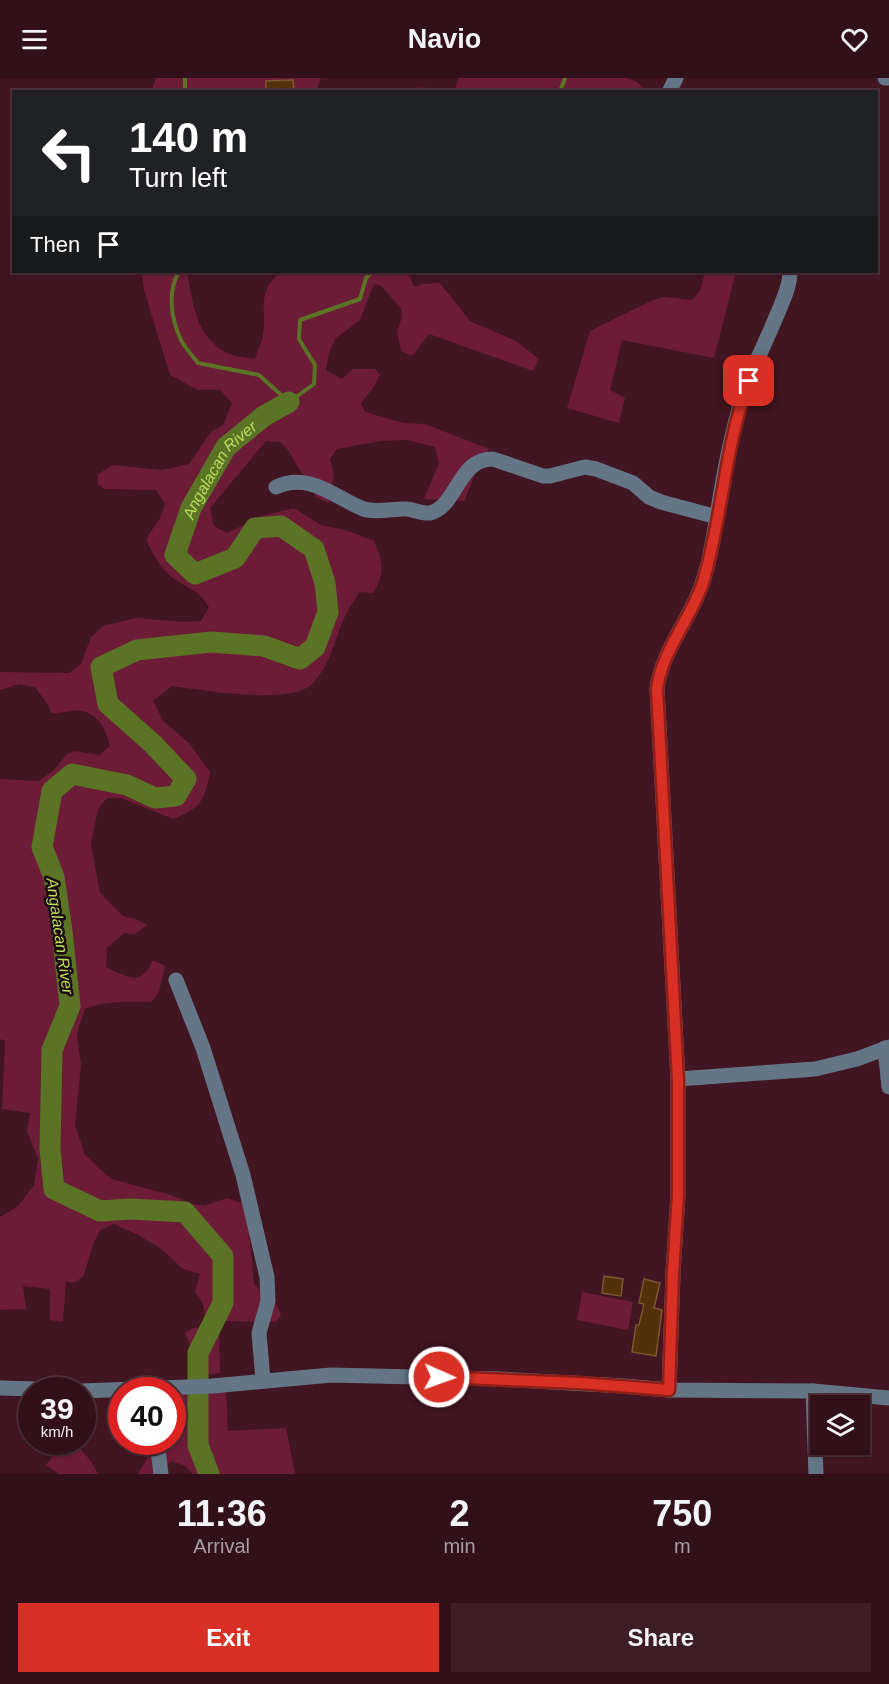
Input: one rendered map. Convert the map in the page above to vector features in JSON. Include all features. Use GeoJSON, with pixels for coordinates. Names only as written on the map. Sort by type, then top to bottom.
{"type":"FeatureCollection","features":[{"type":"Feature","properties":{"kind":"street"},"geometry":{"type":"LineString","coordinates":[[669,1390],[678,1195],[678,1080],[657,689],[665,660],[703,582],[742,398],[782,303],[790,280],[790,273]]}},
{"type":"Feature","properties":{"kind":"street"},"geometry":{"type":"LineString","coordinates":[[276,487],[293,481],[305,482],[320,486],[363,509],[410,509],[430,513],[442,506],[472,465],[493,459],[543,476],[585,467],[596,469],[633,483],[649,497],[717,516]]}},
{"type":"Feature","properties":{"kind":"street"},"geometry":{"type":"LineString","coordinates":[[176,980],[206,1058],[243,1175],[267,1277],[268,1301],[259,1333],[263,1380]]}},
{"type":"Feature","properties":{"kind":"street"},"geometry":{"type":"LineString","coordinates":[[678,1080],[815,1069],[857,1059],[887,1047],[889,1087]]}},
{"type":"Feature","properties":{"kind":"street"},"geometry":{"type":"LineString","coordinates":[[186,1387],[331,1375],[613,1385],[669,1390],[813,1391],[889,1398]]}},
{"type":"Feature","properties":{"kind":"street"},"geometry":{"type":"LineString","coordinates":[[0,1388],[18,1388]]}},
{"type":"Feature","properties":{"kind":"street"},"geometry":{"type":"LineString","coordinates":[[813,1391],[816,1474]]}},
{"type":"Feature","properties":{"kind":"street"},"geometry":{"type":"LineString","coordinates":[[159,1455],[161,1474]]}},
{"type":"Feature","properties":{"kind":"shaded area"},"geometry":{"type":"Polygon","coordinates":[[[156,78],[321,78],[316,90],[152,90],[156,78]]]}},
{"type":"Feature","properties":{"kind":"shaded area"},"geometry":{"type":"Polygon","coordinates":[[[459,78],[627,78],[637,82],[645,90],[405,90],[455,89],[459,78]]]}},
{"type":"Feature","properties":{"kind":"shaded area"},"geometry":{"type":"Polygon","coordinates":[[[142,273],[187,273],[197,318],[208,338],[227,353],[255,359],[263,335],[265,295],[279,273],[408,273],[414,287],[440,283],[470,321],[516,341],[539,359],[533,371],[429,334],[412,356],[401,351],[397,332],[402,317],[401,309],[382,286],[374,284],[360,320],[335,339],[329,353],[326,370],[342,379],[353,369],[375,369],[380,375],[361,403],[365,412],[404,423],[425,424],[489,449],[479,465],[464,501],[424,499],[439,463],[435,447],[407,440],[380,441],[337,449],[330,459],[334,475],[329,503],[316,497],[288,450],[280,442],[266,441],[210,508],[214,526],[227,533],[262,516],[294,508],[321,525],[348,531],[374,541],[382,567],[377,586],[373,593],[359,592],[345,617],[324,669],[313,683],[302,690],[287,694],[246,695],[172,686],[153,701],[163,721],[189,743],[210,772],[206,790],[196,807],[173,819],[121,798],[107,798],[98,809],[91,844],[100,893],[123,916],[147,925],[135,934],[124,933],[107,948],[106,967],[133,978],[143,974],[153,960],[165,966],[159,992],[151,1002],[109,1003],[85,1009],[77,1037],[81,1065],[75,1125],[85,1155],[111,1179],[171,1195],[189,1203],[204,1206],[227,1198],[242,1203],[247,1209],[254,1284],[277,1306],[281,1315],[276,1322],[219,1321],[220,1373],[194,1376],[191,1347],[185,1333],[199,1327],[205,1317],[203,1304],[195,1291],[200,1274],[183,1269],[160,1248],[114,1224],[100,1230],[83,1277],[73,1283],[66,1281],[63,1322],[50,1320],[50,1289],[23,1286],[26,1309],[0,1310],[0,1217],[18,1206],[34,1185],[38,1159],[27,1131],[30,1113],[2,1109],[5,1041],[0,1039],[0,779],[38,781],[53,771],[67,754],[74,751],[100,755],[110,746],[105,731],[92,715],[78,710],[51,713],[49,706],[35,687],[19,684],[0,690],[0,672],[69,673],[81,664],[91,637],[103,626],[136,618],[201,621],[209,607],[197,593],[164,570],[148,544],[146,539],[160,518],[165,504],[156,490],[104,489],[98,484],[98,474],[113,465],[162,470],[189,464],[211,432],[223,425],[232,403],[220,390],[198,390],[170,375],[144,290],[142,273]]]}},
{"type":"Feature","properties":{"kind":"shaded area"},"geometry":{"type":"Polygon","coordinates":[[[705,273],[736,273],[714,358],[622,340],[610,390],[625,398],[619,423],[567,408],[590,331],[653,300],[665,297],[692,300],[700,291],[705,273]]]}},
{"type":"Feature","properties":{"kind":"shaded area"},"geometry":{"type":"Polygon","coordinates":[[[582,1292],[633,1302],[628,1330],[577,1320],[582,1292]]]}},
{"type":"Feature","properties":{"kind":"shaded area"},"geometry":{"type":"Polygon","coordinates":[[[226,1390],[228,1431],[286,1428],[295,1474],[193,1474],[185,1466],[171,1461],[159,1474],[138,1474],[149,1455],[186,1455],[186,1394],[226,1390]]]}},
{"type":"Feature","properties":{"kind":"shaded area"},"geometry":{"type":"Polygon","coordinates":[[[54,1455],[86,1455],[98,1474],[59,1474],[46,1465],[54,1455]]]}},
{"type":"Feature","properties":{"kind":"building"},"geometry":{"type":"Polygon","coordinates":[[[293,80],[294,90],[266,90],[266,81],[293,80]]]}},
{"type":"Feature","properties":{"kind":"building"},"geometry":{"type":"Polygon","coordinates":[[[604,1276],[623,1279],[621,1296],[602,1293],[604,1276]]]}},
{"type":"Feature","properties":{"kind":"building"},"geometry":{"type":"Polygon","coordinates":[[[644,1279],[660,1283],[654,1308],[662,1310],[656,1356],[632,1352],[636,1325],[639,1325],[644,1304],[639,1303],[644,1279]]]}},
{"type":"Feature","properties":{"kind":"waterway"},"geometry":{"type":"LineString","coordinates":[[185,78],[185,90]]}},
{"type":"Feature","properties":{"kind":"waterway"},"geometry":{"type":"LineString","coordinates":[[560,90],[565,78]]}},
{"type":"Feature","properties":{"kind":"waterway","name":"Angalacan River"},"geometry":{"type":"LineString","coordinates":[[178,273],[173,288],[173,314],[181,340],[198,363],[259,375],[289,402],[314,384],[315,365],[299,339],[300,320],[360,299],[366,278],[371,273]]}},
{"type":"Feature","properties":{"kind":"waterway","name":"Angalacan River"},"geometry":{"type":"LineString","coordinates":[[209,1474],[198,1445],[198,1353],[223,1303],[223,1256],[185,1212],[130,1209],[100,1211],[54,1189],[50,1149],[52,1050],[70,1006],[54,877],[42,847],[52,791],[72,774],[127,785],[155,798],[176,796],[186,779],[153,744],[108,704],[101,667],[137,650],[211,642],[264,646],[300,659],[315,647],[328,612],[325,583],[314,549],[281,526],[255,528],[235,558],[195,574],[175,555],[191,508],[226,447],[264,416],[289,402]]}},
{"type":"Feature","properties":{"kind":"route"},"geometry":{"type":"LineString","coordinates":[[439,1377],[579,1383],[669,1390],[678,1195],[678,1080],[657,689],[665,660],[703,582],[715,531],[730,446],[742,398],[749,381]]}}]}
